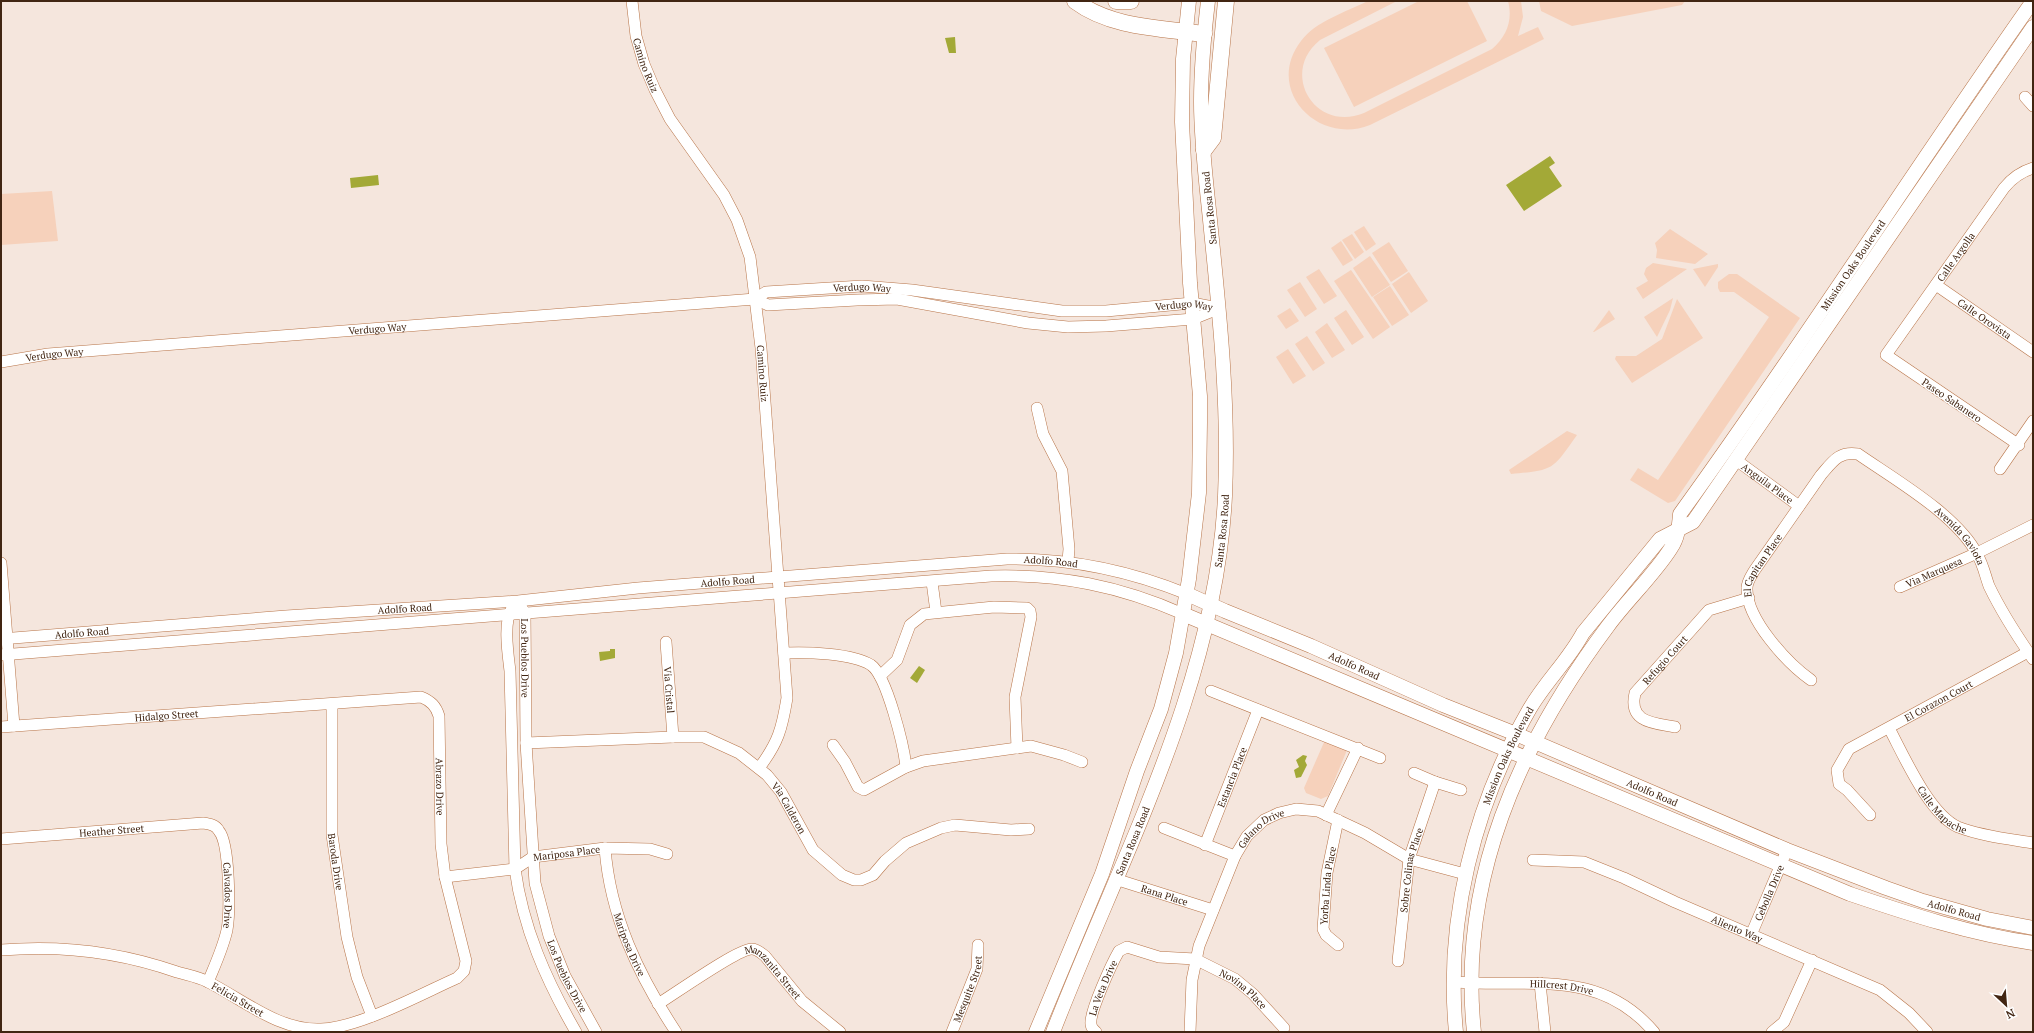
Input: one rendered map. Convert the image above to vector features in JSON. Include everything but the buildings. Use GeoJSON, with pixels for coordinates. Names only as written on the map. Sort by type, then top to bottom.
{"type":"FeatureCollection","features":[{"type":"Feature","properties":{"kind":"highway"},"geometry":{"type":"LineString","coordinates":[[1075,1],[1084,8],[1113,21],[1204,34]]}},
{"type":"Feature","properties":{"kind":"highway"},"geometry":{"type":"LineString","coordinates":[[1116,1],[1131,1]]}},
{"type":"Feature","properties":{"kind":"highway"},"geometry":{"type":"LineString","coordinates":[[1204,150],[1213,138],[1226,1]]}},
{"type":"Feature","properties":{"kind":"main road","name":"Santa Rosa Road"},"geometry":{"type":"LineString","coordinates":[[1036,1032],[1102,874],[1137,771],[1161,708],[1176,653],[1186,594],[1196,525],[1200,442],[1200,396],[1192,304],[1181,105],[1189,1]]}},
{"type":"Feature","properties":{"kind":"main road","name":"Santa Rosa Road"},"geometry":{"type":"LineString","coordinates":[[1053,1032],[1158,774],[1183,707],[1206,624],[1222,531],[1226,461],[1226,394],[1201,104],[1204,34],[1208,1]]}},
{"type":"Feature","properties":{"kind":"main road","name":"Mission Oaks Boulevard"},"geometry":{"type":"LineString","coordinates":[[1474,1032],[1471,983],[1480,894],[1496,830],[1526,757],[1545,719],[1608,626],[1671,548],[1678,531],[1680,514],[2031,7]]}},
{"type":"Feature","properties":{"kind":"main road","name":"Mission Oaks Boulevard"},"geometry":{"type":"LineString","coordinates":[[1456,1032],[1456,944],[1465,874],[1484,809],[1516,734],[1530,709],[1576,646],[1583,633],[1660,539],[1693,522],[2033,27]]}},
{"type":"Feature","properties":{"kind":"main road"},"geometry":{"type":"LineString","coordinates":[[1727,474],[1727,466],[1731,455],[1814,335],[1816,329],[1813,322]]}},
{"type":"Feature","properties":{"kind":"main road","name":"Adolfo Road"},"geometry":{"type":"LineString","coordinates":[[1186,594],[1311,646],[1442,705],[1516,734],[1787,850],[1886,888],[1923,900],[1987,919],[2033,928]]}},
{"type":"Feature","properties":{"kind":"main road","name":"Adolfo Road"},"geometry":{"type":"LineString","coordinates":[[1183,614],[1781,863],[1850,894],[1916,916],[1960,928],[2033,943]]}},
{"type":"Feature","properties":{"kind":"street","name":"Camino Ruiz"},"geometry":{"type":"LineString","coordinates":[[632,1],[636,36],[644,64],[670,119],[710,174],[737,220],[750,257],[764,381],[787,698],[784,717],[772,750],[759,768]]}},
{"type":"Feature","properties":{"kind":"street"},"geometry":{"type":"LineString","coordinates":[[2025,97],[2033,106]]}},
{"type":"Feature","properties":{"kind":"street","name":"Calle Argolla"},"geometry":{"type":"LineString","coordinates":[[1886,355],[2004,188],[2012,178],[2022,171],[2033,168]]}},
{"type":"Feature","properties":{"kind":"street","name":"Calle Orovista"},"geometry":{"type":"LineString","coordinates":[[1936,285],[2033,352]]}},
{"type":"Feature","properties":{"kind":"street","name":"Verdugo Way"},"geometry":{"type":"LineString","coordinates":[[1,362],[48,354],[755,299],[766,292],[862,286],[912,290],[1062,311],[1106,311],[1192,304],[1218,308]]}},
{"type":"Feature","properties":{"kind":"street","name":"Verdugo Way"},"geometry":{"type":"LineString","coordinates":[[755,299],[768,305],[897,299],[1028,323],[1068,327],[1106,326],[1193,319],[1218,308]]}},
{"type":"Feature","properties":{"kind":"street","name":"Paseo Sabanero"},"geometry":{"type":"LineString","coordinates":[[1886,355],[2019,445]]}},
{"type":"Feature","properties":{"kind":"street"},"geometry":{"type":"LineString","coordinates":[[1037,408],[1043,434],[1062,470],[1069,549],[1068,561]]}},
{"type":"Feature","properties":{"kind":"street"},"geometry":{"type":"LineString","coordinates":[[2000,469],[2019,445],[2033,421]]}},
{"type":"Feature","properties":{"kind":"street","name":"El Capitan Place"},"geometry":{"type":"LineString","coordinates":[[1811,680],[1798,671],[1760,624],[1749,598],[1747,587],[1754,570],[1799,506],[1833,462],[1846,453]]}},
{"type":"Feature","properties":{"kind":"street","name":"Avenida Gaviota"},"geometry":{"type":"LineString","coordinates":[[1846,453],[1858,454],[1925,500],[1951,523],[1977,553],[1989,586],[2030,655]]}},
{"type":"Feature","properties":{"kind":"street","name":"Anguila Place"},"geometry":{"type":"LineString","coordinates":[[1736,460],[1799,506]]}},
{"type":"Feature","properties":{"kind":"street","name":"Via Marquesa"},"geometry":{"type":"LineString","coordinates":[[1900,587],[1977,553],[2033,525]]}},
{"type":"Feature","properties":{"kind":"street","name":"Adolfo Road"},"geometry":{"type":"LineString","coordinates":[[4,639],[294,616],[518,601],[778,577],[999,560],[1036,559],[1068,561],[1124,572],[1186,594]]}},
{"type":"Feature","properties":{"kind":"street"},"geometry":{"type":"LineString","coordinates":[[1,563],[5,655],[14,726]]}},
{"type":"Feature","properties":{"kind":"street","name":"Adolfo Road"},"geometry":{"type":"LineString","coordinates":[[5,655],[1001,576],[1072,580],[1134,595],[1183,614]]}},
{"type":"Feature","properties":{"kind":"street"},"geometry":{"type":"LineString","coordinates":[[932,582],[936,612]]}},
{"type":"Feature","properties":{"kind":"street","name":"Refugio Court"},"geometry":{"type":"LineString","coordinates":[[1675,727],[1643,721],[1636,713],[1632,703],[1635,693],[1709,610],[1749,598]]}},
{"type":"Feature","properties":{"kind":"street","name":"Los Pueblos Drive"},"geometry":{"type":"LineString","coordinates":[[576,1032],[550,983],[530,939],[517,886],[515,869],[510,671],[507,651],[508,615],[518,601],[525,613],[526,743],[534,883],[549,936],[565,976],[596,1032]]}},
{"type":"Feature","properties":{"kind":"street"},"geometry":{"type":"LineString","coordinates":[[880,676],[890,669],[899,658],[912,622],[924,614],[1000,606],[1025,607],[1030,611],[1031,617],[1015,700],[1017,748]]}},
{"type":"Feature","properties":{"kind":"street","name":"Via Cristal"},"geometry":{"type":"LineString","coordinates":[[666,642],[673,737]]}},
{"type":"Feature","properties":{"kind":"street"},"geometry":{"type":"LineString","coordinates":[[784,653],[816,652],[860,660],[872,666],[880,676],[894,713],[906,767]]}},
{"type":"Feature","properties":{"kind":"street","name":"El Corazon Court"},"geometry":{"type":"LineString","coordinates":[[1870,815],[1839,784],[1837,770],[1843,757],[1849,749],[2030,655]]}},
{"type":"Feature","properties":{"kind":"street"},"geometry":{"type":"LineString","coordinates":[[1211,691],[1380,758]]}},
{"type":"Feature","properties":{"kind":"street","name":"Abrazo Drive"},"geometry":{"type":"LineString","coordinates":[[332,704],[421,697],[427,699],[437,709],[440,730],[441,838],[445,878],[466,961],[464,971]]}},
{"type":"Feature","properties":{"kind":"street","name":"Hidalgo Street"},"geometry":{"type":"LineString","coordinates":[[1,727],[332,704]]}},
{"type":"Feature","properties":{"kind":"street","name":"Baroda Drive"},"geometry":{"type":"LineString","coordinates":[[332,704],[332,835],[347,937],[357,977],[372,1016]]}},
{"type":"Feature","properties":{"kind":"street","name":"Estancia Place"},"geometry":{"type":"LineString","coordinates":[[1205,844],[1258,710]]}},
{"type":"Feature","properties":{"kind":"street","name":"Calle Mapache"},"geometry":{"type":"LineString","coordinates":[[1889,728],[1930,802],[1945,818],[1957,826],[1974,832],[2033,843]]}},
{"type":"Feature","properties":{"kind":"street","name":"Via Calderon"},"geometry":{"type":"LineString","coordinates":[[526,743],[704,737],[739,754],[759,768],[781,792],[813,850],[842,875],[854,880],[861,880],[873,875],[885,861],[906,843],[941,828],[955,825],[1011,830],[1028,829]]}},
{"type":"Feature","properties":{"kind":"street"},"geometry":{"type":"LineString","coordinates":[[833,746],[845,762],[861,789],[868,789],[906,767],[926,761],[1017,748],[1034,747],[1082,762]]}},
{"type":"Feature","properties":{"kind":"street"},"geometry":{"type":"LineString","coordinates":[[1326,815],[1358,748]]}},
{"type":"Feature","properties":{"kind":"street"},"geometry":{"type":"LineString","coordinates":[[1414,773],[1461,790]]}},
{"type":"Feature","properties":{"kind":"street","name":"Sobre Colinas Place"},"geometry":{"type":"LineString","coordinates":[[1398,961],[1409,859],[1436,782]]}},
{"type":"Feature","properties":{"kind":"street","name":"Galano Drive"},"geometry":{"type":"LineString","coordinates":[[1190,1032],[1192,980],[1195,959],[1213,910],[1235,856],[1253,829],[1275,815],[1296,809],[1308,810],[1326,815],[1365,833],[1409,859],[1465,874]]}},
{"type":"Feature","properties":{"kind":"street","name":"Yorba Linda Place"},"geometry":{"type":"LineString","coordinates":[[1338,820],[1327,873],[1323,929],[1326,935],[1338,946]]}},
{"type":"Feature","properties":{"kind":"street","name":"Heather Street"},"geometry":{"type":"LineString","coordinates":[[1,839],[203,823],[212,825],[219,830]]}},
{"type":"Feature","properties":{"kind":"street"},"geometry":{"type":"LineString","coordinates":[[1164,828],[1235,856]]}},
{"type":"Feature","properties":{"kind":"street","name":"Calvados Drive"},"geometry":{"type":"LineString","coordinates":[[208,982],[225,937],[229,911],[225,847],[219,830]]}},
{"type":"Feature","properties":{"kind":"street","name":"Mariposa Place"},"geometry":{"type":"LineString","coordinates":[[445,878],[515,869],[533,857],[605,848],[650,848],[667,854]]}},
{"type":"Feature","properties":{"kind":"street","name":"Mariposa Drive"},"geometry":{"type":"LineString","coordinates":[[605,848],[607,872],[624,936],[648,987],[676,1032]]}},
{"type":"Feature","properties":{"kind":"street","name":"Cebolla Drive"},"geometry":{"type":"LineString","coordinates":[[1751,934],[1787,850]]}},
{"type":"Feature","properties":{"kind":"street","name":"Aliento Way"},"geometry":{"type":"LineString","coordinates":[[1533,860],[1584,862],[1812,960],[1887,994],[1909,1012],[1927,1032]]}},
{"type":"Feature","properties":{"kind":"street","name":"Rana Place"},"geometry":{"type":"LineString","coordinates":[[1115,879],[1213,910]]}},
{"type":"Feature","properties":{"kind":"street","name":"Mesquite Street"},"geometry":{"type":"LineString","coordinates":[[952,1032],[977,969],[978,945]]}},
{"type":"Feature","properties":{"kind":"street","name":"Felicia Street"},"geometry":{"type":"LineString","coordinates":[[1,950],[43,947],[107,954],[147,961],[208,982],[268,1016],[286,1024],[302,1028],[334,1028],[372,1016],[457,978],[464,971]]}},
{"type":"Feature","properties":{"kind":"street","name":"La Veta Drive"},"geometry":{"type":"LineString","coordinates":[[1096,1032],[1090,1022],[1113,962],[1122,948],[1130,947],[1159,957],[1195,959]]}},
{"type":"Feature","properties":{"kind":"street","name":"Manzanita Street"},"geometry":{"type":"LineString","coordinates":[[658,1004],[735,955],[751,949],[758,951],[765,956],[802,1001],[840,1032]]}},
{"type":"Feature","properties":{"kind":"street","name":"Novina Place"},"geometry":{"type":"LineString","coordinates":[[1195,959],[1241,983],[1284,1028]]}},
{"type":"Feature","properties":{"kind":"street"},"geometry":{"type":"LineString","coordinates":[[1772,1032],[1784,1022],[1812,960]]}},
{"type":"Feature","properties":{"kind":"street","name":"Hillcrest Drive"},"geometry":{"type":"LineString","coordinates":[[1455,982],[1540,983],[1577,986],[1601,993],[1624,1005],[1654,1032]]}},
{"type":"Feature","properties":{"kind":"street"},"geometry":{"type":"LineString","coordinates":[[1540,983],[1545,1032]]}},
{"type":"Feature","properties":{"kind":"shaded area"},"geometry":{"type":"Polygon","coordinates":[[[1368,1],[1397,1],[1320,40],[1308,53],[1303,68],[1303,83],[1308,96],[1318,107],[1331,115],[1346,117],[1364,113],[1492,49],[1502,39],[1508,27],[1510,15],[1508,1],[1521,1],[1523,17],[1518,36],[1538,27],[1544,39],[1370,125],[1350,129],[1332,127],[1315,120],[1302,109],[1293,94],[1289,77],[1291,59],[1301,41],[1307,34],[1323,22],[1368,1]]]}},
{"type":"Feature","properties":{"kind":"shaded area"},"geometry":{"type":"Polygon","coordinates":[[[1419,1],[1467,1],[1487,41],[1354,107],[1324,48],[1419,1]]]}},
{"type":"Feature","properties":{"kind":"shaded area"},"geometry":{"type":"Polygon","coordinates":[[[1539,1],[1685,1],[1682,5],[1572,26],[1541,11],[1539,1]]]}},
{"type":"Feature","properties":{"kind":"shaded area"},"geometry":{"type":"Polygon","coordinates":[[[955,37],[956,53],[949,53],[945,38],[955,37]]]}},
{"type":"Feature","properties":{"kind":"shaded area"},"geometry":{"type":"Polygon","coordinates":[[[1550,156],[1555,163],[1549,167],[1562,186],[1524,211],[1506,185],[1550,156]]]}},
{"type":"Feature","properties":{"kind":"shaded area"},"geometry":{"type":"Polygon","coordinates":[[[378,175],[379,185],[351,188],[350,178],[378,175]]]}},
{"type":"Feature","properties":{"kind":"shaded area"},"geometry":{"type":"Polygon","coordinates":[[[52,191],[58,241],[1,245],[1,194],[52,191]]]}},
{"type":"Feature","properties":{"kind":"shaded area"},"geometry":{"type":"Polygon","coordinates":[[[1364,226],[1376,244],[1366,251],[1354,232],[1364,226]]]}},
{"type":"Feature","properties":{"kind":"shaded area"},"geometry":{"type":"Polygon","coordinates":[[[1670,229],[1708,254],[1695,264],[1656,258],[1657,250],[1655,243],[1670,229]]]}},
{"type":"Feature","properties":{"kind":"shaded area"},"geometry":{"type":"Polygon","coordinates":[[[1352,234],[1364,252],[1355,259],[1342,240],[1352,234]]]}},
{"type":"Feature","properties":{"kind":"shaded area"},"geometry":{"type":"Polygon","coordinates":[[[1341,241],[1353,260],[1343,266],[1331,248],[1341,241]]]}},
{"type":"Feature","properties":{"kind":"shaded area"},"geometry":{"type":"Polygon","coordinates":[[[1389,242],[1408,271],[1391,282],[1372,253],[1389,242]]]}},
{"type":"Feature","properties":{"kind":"shaded area"},"geometry":{"type":"Polygon","coordinates":[[[1370,256],[1390,285],[1372,297],[1353,268],[1370,256]]]}},
{"type":"Feature","properties":{"kind":"shaded area"},"geometry":{"type":"Polygon","coordinates":[[[1653,263],[1687,269],[1643,299],[1636,288],[1648,281],[1644,274],[1646,268],[1653,263]]]}},
{"type":"Feature","properties":{"kind":"shaded area"},"geometry":{"type":"Polygon","coordinates":[[[1718,264],[1718,267],[1705,287],[1693,269],[1718,264]]]}},
{"type":"Feature","properties":{"kind":"shaded area"},"geometry":{"type":"Polygon","coordinates":[[[1319,269],[1337,296],[1324,304],[1306,277],[1319,269]]]}},
{"type":"Feature","properties":{"kind":"shaded area"},"geometry":{"type":"Polygon","coordinates":[[[1351,270],[1390,327],[1373,339],[1334,281],[1351,270]]]}},
{"type":"Feature","properties":{"kind":"shaded area"},"geometry":{"type":"Polygon","coordinates":[[[1409,272],[1428,301],[1411,313],[1392,284],[1409,272]]]}},
{"type":"Feature","properties":{"kind":"shaded area"},"geometry":{"type":"Polygon","coordinates":[[[1729,274],[1737,274],[1800,318],[1675,501],[1668,503],[1630,480],[1638,468],[1658,480],[1769,317],[1734,292],[1720,292],[1718,282],[1729,274]]]}},
{"type":"Feature","properties":{"kind":"shaded area"},"geometry":{"type":"Polygon","coordinates":[[[1300,282],[1317,309],[1305,317],[1287,290],[1300,282]]]}},
{"type":"Feature","properties":{"kind":"shaded area"},"geometry":{"type":"Polygon","coordinates":[[[1390,286],[1409,315],[1392,326],[1373,297],[1390,286]]]}},
{"type":"Feature","properties":{"kind":"shaded area"},"geometry":{"type":"Polygon","coordinates":[[[1673,298],[1670,310],[1657,337],[1644,317],[1673,298]]]}},
{"type":"Feature","properties":{"kind":"shaded area"},"geometry":{"type":"Polygon","coordinates":[[[1677,299],[1703,338],[1632,383],[1615,359],[1616,356],[1636,356],[1662,339],[1677,299]]]}},
{"type":"Feature","properties":{"kind":"shaded area"},"geometry":{"type":"Polygon","coordinates":[[[1290,308],[1299,321],[1286,329],[1277,316],[1290,308]]]}},
{"type":"Feature","properties":{"kind":"shaded area"},"geometry":{"type":"Polygon","coordinates":[[[1346,310],[1364,337],[1352,345],[1334,318],[1346,310]]]}},
{"type":"Feature","properties":{"kind":"shaded area"},"geometry":{"type":"Polygon","coordinates":[[[1609,310],[1615,319],[1593,332],[1609,310]]]}},
{"type":"Feature","properties":{"kind":"shaded area"},"geometry":{"type":"Polygon","coordinates":[[[1327,323],[1345,350],[1332,358],[1315,332],[1327,323]]]}},
{"type":"Feature","properties":{"kind":"shaded area"},"geometry":{"type":"Polygon","coordinates":[[[1307,336],[1325,363],[1313,371],[1295,344],[1307,336]]]}},
{"type":"Feature","properties":{"kind":"shaded area"},"geometry":{"type":"Polygon","coordinates":[[[1288,349],[1306,376],[1293,384],[1276,357],[1288,349]]]}},
{"type":"Feature","properties":{"kind":"shaded area"},"geometry":{"type":"Polygon","coordinates":[[[1567,431],[1577,435],[1557,462],[1545,469],[1511,474],[1509,470],[1567,431]]]}},
{"type":"Feature","properties":{"kind":"shaded area"},"geometry":{"type":"Polygon","coordinates":[[[610,649],[615,649],[615,658],[600,661],[599,652],[610,651],[610,649]]]}},
{"type":"Feature","properties":{"kind":"shaded area"},"geometry":{"type":"Polygon","coordinates":[[[919,666],[925,670],[917,683],[910,678],[919,666]]]}},
{"type":"Feature","properties":{"kind":"shaded area"},"geometry":{"type":"Polygon","coordinates":[[[1325,740],[1347,750],[1328,796],[1321,799],[1306,793],[1304,788],[1325,740]]]}},
{"type":"Feature","properties":{"kind":"shaded area"},"geometry":{"type":"Polygon","coordinates":[[[1303,755],[1307,756],[1305,761],[1307,765],[1301,777],[1296,778],[1294,770],[1299,767],[1296,760],[1303,755]]]}}]}
